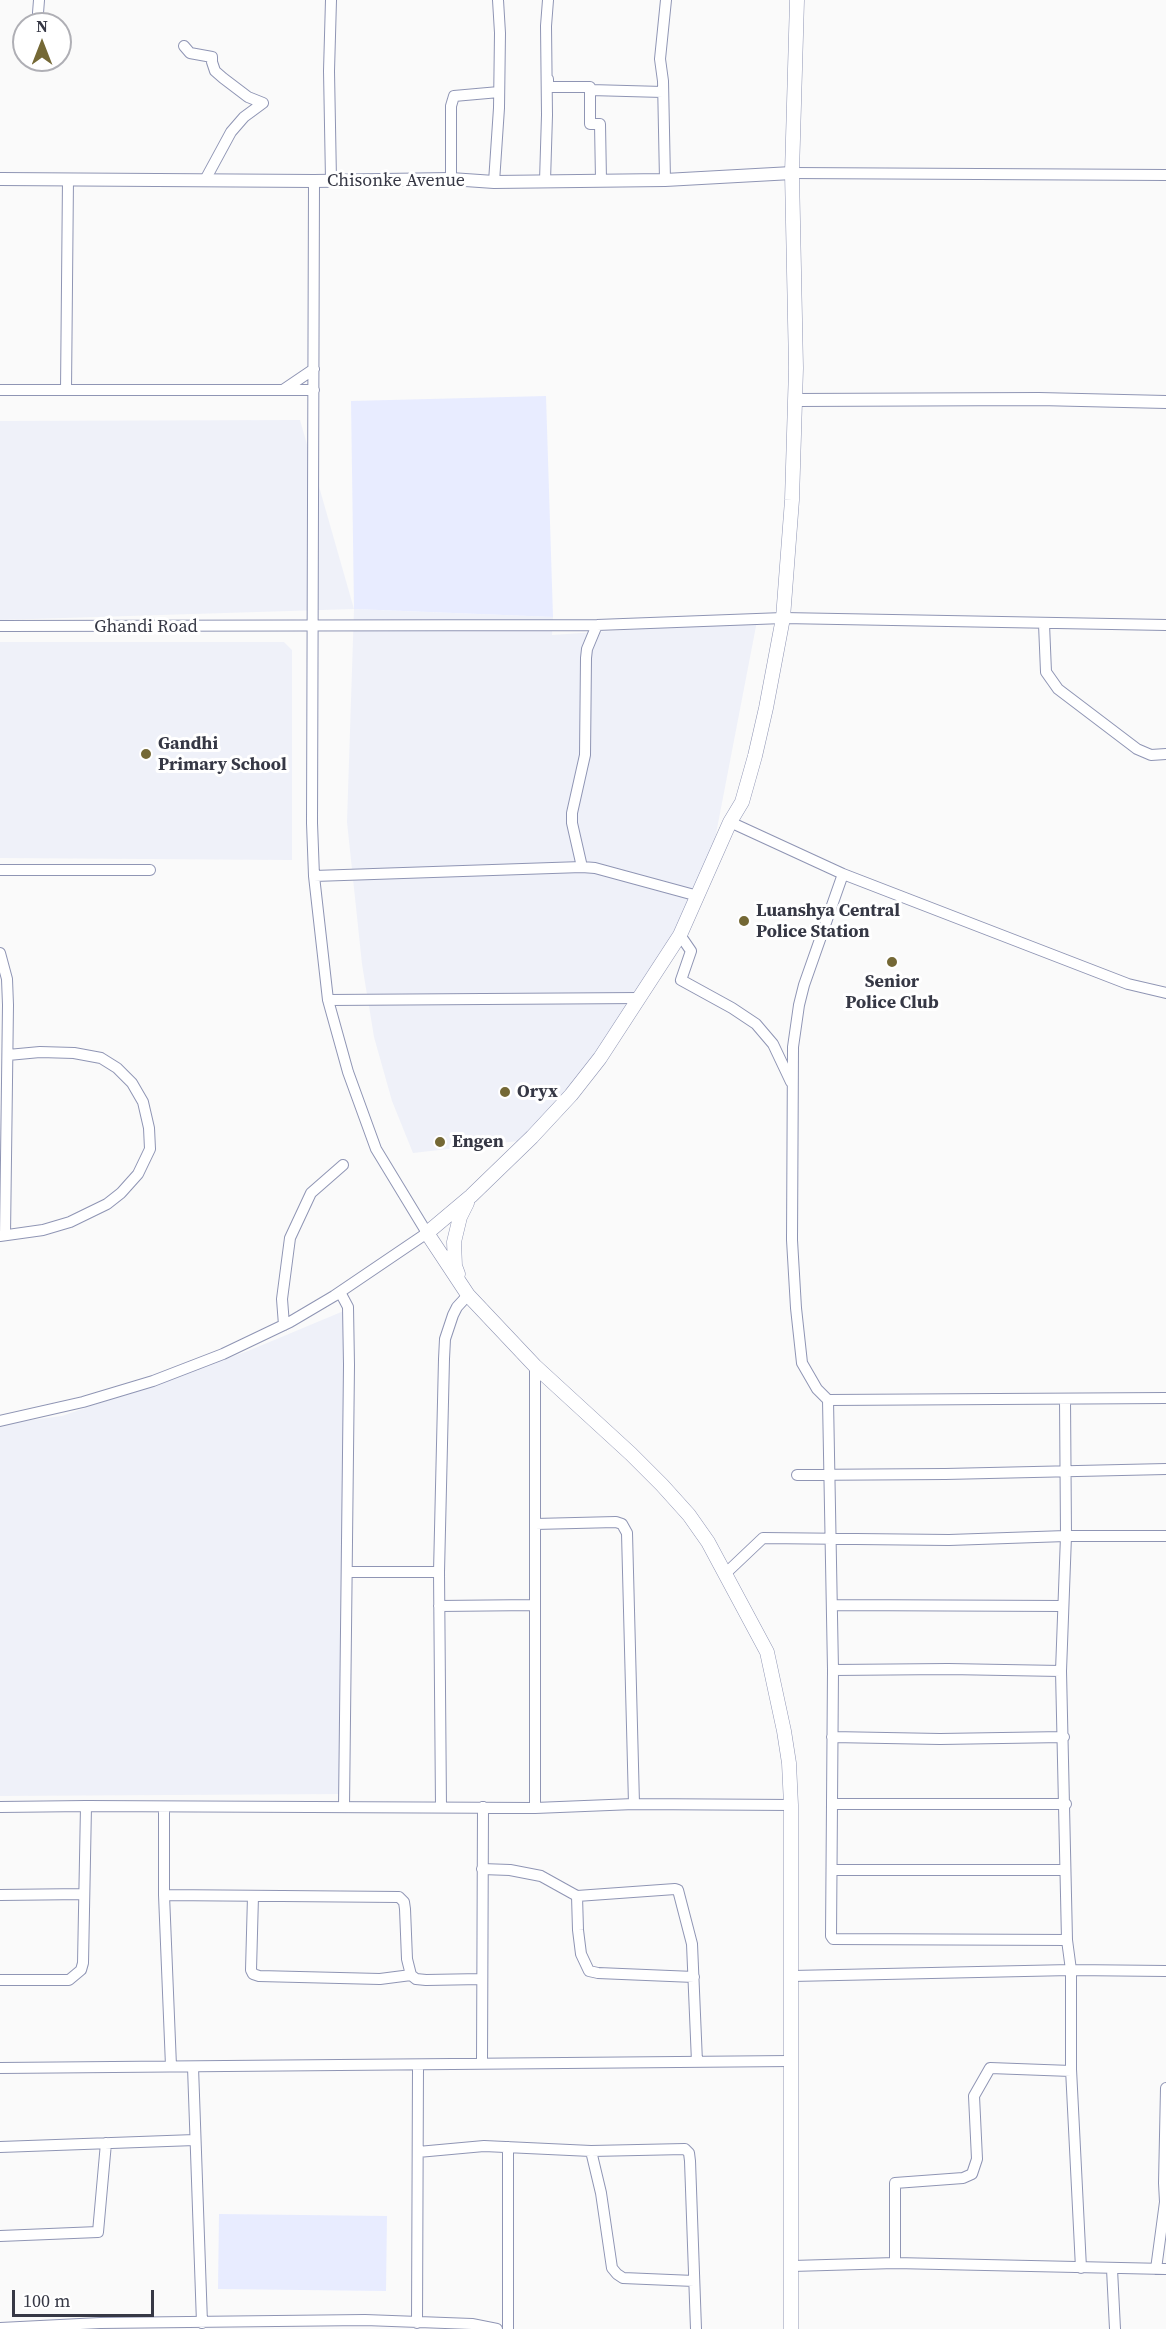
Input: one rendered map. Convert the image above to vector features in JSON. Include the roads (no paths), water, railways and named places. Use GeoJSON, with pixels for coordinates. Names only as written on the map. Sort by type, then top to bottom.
{"type":"FeatureCollection","features":[{"type":"Feature","properties":{"kind":"main road"},"geometry":{"type":"LineString","coordinates":[[791,2329],[791,1805],[789,1763],[784,1731],[766,1652],[708,1542],[662,1485],[535,1366],[466,1293],[427,1233],[471,1196],[532,1137],[571,1095],[600,1058],[680,935],[730,822],[742,802],[755,756],[783,618],[792,500],[796,400],[792,173],[796,0]]}},
{"type":"Feature","properties":{"kind":"main road"},"geometry":{"type":"LineString","coordinates":[[466,1293],[455,1266],[454,1242],[460,1218],[471,1196]]}},
{"type":"Feature","properties":{"kind":"street"},"geometry":{"type":"LineString","coordinates":[[331,0],[329,71],[331,180]]}},
{"type":"Feature","properties":{"kind":"street"},"geometry":{"type":"LineString","coordinates":[[494,182],[499,92],[498,0]]}},
{"type":"Feature","properties":{"kind":"street"},"geometry":{"type":"LineString","coordinates":[[545,180],[548,0]]}},
{"type":"Feature","properties":{"kind":"street"},"geometry":{"type":"LineString","coordinates":[[665,180],[660,59],[666,0]]}},
{"type":"Feature","properties":{"kind":"street"},"geometry":{"type":"LineString","coordinates":[[184,46],[190,53],[212,57],[215,71],[248,97],[263,103],[244,117],[231,132],[205,180]]}},
{"type":"Feature","properties":{"kind":"street"},"geometry":{"type":"LineString","coordinates":[[546,55],[548,87],[590,87],[590,90],[663,92]]}},
{"type":"Feature","properties":{"kind":"street"},"geometry":{"type":"LineString","coordinates":[[590,90],[590,124],[600,124],[601,180]]}},
{"type":"Feature","properties":{"kind":"street"},"geometry":{"type":"LineString","coordinates":[[451,179],[451,106],[454,96],[499,92]]}},
{"type":"Feature","properties":{"kind":"street"},"geometry":{"type":"LineString","coordinates":[[792,173],[1166,174]]}},
{"type":"Feature","properties":{"kind":"street","name":"Chisonke Avenue"},"geometry":{"type":"LineString","coordinates":[[0,179],[314,181],[451,179],[494,182],[665,180],[792,173]]}},
{"type":"Feature","properties":{"kind":"street"},"geometry":{"type":"LineString","coordinates":[[66,390],[68,179]]}},
{"type":"Feature","properties":{"kind":"street"},"geometry":{"type":"LineString","coordinates":[[0,1421],[83,1402],[153,1381],[224,1354],[284,1325],[340,1292],[427,1233],[376,1149],[348,1072],[328,1000],[314,876],[314,181]]}},
{"type":"Feature","properties":{"kind":"street"},"geometry":{"type":"LineString","coordinates":[[283,390],[314,369]]}},
{"type":"Feature","properties":{"kind":"street"},"geometry":{"type":"LineString","coordinates":[[0,390],[188,392],[314,390]]}},
{"type":"Feature","properties":{"kind":"street"},"geometry":{"type":"LineString","coordinates":[[796,400],[1039,399],[1166,402]]}},
{"type":"Feature","properties":{"kind":"street","name":"Ghandi Road"},"geometry":{"type":"LineString","coordinates":[[0,626],[597,625],[783,618],[1166,625]]}},
{"type":"Feature","properties":{"kind":"street"},"geometry":{"type":"LineString","coordinates":[[1044,624],[1046,672],[1058,689],[1137,749],[1151,755],[1166,754]]}},
{"type":"Feature","properties":{"kind":"street"},"geometry":{"type":"LineString","coordinates":[[582,867],[572,823],[572,813],[585,754],[587,650],[597,625]]}},
{"type":"Feature","properties":{"kind":"street"},"geometry":{"type":"LineString","coordinates":[[730,822],[843,874],[1128,984],[1166,993]]}},
{"type":"Feature","properties":{"kind":"street"},"geometry":{"type":"LineString","coordinates":[[314,876],[582,867],[596,868],[698,896]]}},
{"type":"Feature","properties":{"kind":"street"},"geometry":{"type":"LineString","coordinates":[[0,870],[150,870]]}},
{"type":"Feature","properties":{"kind":"street"},"geometry":{"type":"LineString","coordinates":[[843,874],[799,1005],[793,1047],[792,1240],[798,1341],[802,1363],[817,1389],[828,1400],[833,1670],[831,1936],[833,1939],[1067,1940]]}},
{"type":"Feature","properties":{"kind":"street"},"geometry":{"type":"LineString","coordinates":[[680,935],[691,951],[681,980],[756,1024],[773,1044],[793,1085]]}},
{"type":"Feature","properties":{"kind":"street"},"geometry":{"type":"LineString","coordinates":[[0,953],[7,979],[8,1055],[3,1236],[43,1230],[70,1222],[107,1204],[121,1193],[138,1174],[150,1149],[149,1128],[142,1102],[132,1083],[117,1068],[101,1058],[74,1053],[40,1052],[8,1055]]}},
{"type":"Feature","properties":{"kind":"street"},"geometry":{"type":"LineString","coordinates":[[328,1000],[640,998]]}},
{"type":"Feature","properties":{"kind":"street"},"geometry":{"type":"LineString","coordinates":[[284,1325],[282,1299],[290,1238],[311,1193],[344,1165]]}},
{"type":"Feature","properties":{"kind":"street"},"geometry":{"type":"LineString","coordinates":[[340,1292],[348,1307],[348,1572],[344,1808]]}},
{"type":"Feature","properties":{"kind":"street"},"geometry":{"type":"LineString","coordinates":[[441,1807],[439,1572],[445,1339],[455,1310],[466,1293]]}},
{"type":"Feature","properties":{"kind":"street"},"geometry":{"type":"LineString","coordinates":[[535,1366],[535,1808]]}},
{"type":"Feature","properties":{"kind":"street"},"geometry":{"type":"LineString","coordinates":[[828,1400],[1166,1398]]}},
{"type":"Feature","properties":{"kind":"street"},"geometry":{"type":"LineString","coordinates":[[1065,1399],[1067,1471],[1061,1671],[1066,1804],[1067,1940],[1071,1970],[1071,2071],[1081,2268]]}},
{"type":"Feature","properties":{"kind":"street"},"geometry":{"type":"LineString","coordinates":[[797,1475],[1166,1469]]}},
{"type":"Feature","properties":{"kind":"street"},"geometry":{"type":"LineString","coordinates":[[535,1524],[616,1522],[622,1524],[627,1533],[634,1804]]}},
{"type":"Feature","properties":{"kind":"street"},"geometry":{"type":"LineString","coordinates":[[725,1574],[763,1538],[949,1540],[1066,1536],[1166,1536]]}},
{"type":"Feature","properties":{"kind":"street"},"geometry":{"type":"LineString","coordinates":[[348,1572],[439,1572]]}},
{"type":"Feature","properties":{"kind":"street"},"geometry":{"type":"LineString","coordinates":[[439,1606],[535,1605]]}},
{"type":"Feature","properties":{"kind":"street"},"geometry":{"type":"LineString","coordinates":[[832,1605],[1063,1606]]}},
{"type":"Feature","properties":{"kind":"street"},"geometry":{"type":"LineString","coordinates":[[833,1670],[1061,1671]]}},
{"type":"Feature","properties":{"kind":"street"},"geometry":{"type":"LineString","coordinates":[[832,1737],[1064,1737]]}},
{"type":"Feature","properties":{"kind":"street"},"geometry":{"type":"LineString","coordinates":[[0,1808],[86,1806],[535,1808],[634,1804],[791,1805]]}},
{"type":"Feature","properties":{"kind":"street"},"geometry":{"type":"LineString","coordinates":[[833,1804],[1066,1804]]}},
{"type":"Feature","properties":{"kind":"street"},"geometry":{"type":"LineString","coordinates":[[0,1980],[69,1980],[81,1970],[86,1806]]}},
{"type":"Feature","properties":{"kind":"street"},"geometry":{"type":"LineString","coordinates":[[482,2063],[483,1807]]}},
{"type":"Feature","properties":{"kind":"street"},"geometry":{"type":"LineString","coordinates":[[164,1808],[164,1895],[171,2066]]}},
{"type":"Feature","properties":{"kind":"street"},"geometry":{"type":"LineString","coordinates":[[482,1869],[541,1875],[577,1896],[678,1890],[691,1933],[697,2062]]}},
{"type":"Feature","properties":{"kind":"street"},"geometry":{"type":"LineString","coordinates":[[832,1869],[1065,1870]]}},
{"type":"Feature","properties":{"kind":"street"},"geometry":{"type":"LineString","coordinates":[[0,1895],[84,1894]]}},
{"type":"Feature","properties":{"kind":"street"},"geometry":{"type":"LineString","coordinates":[[164,1895],[399,1897],[404,1902],[407,1959],[411,1975],[416,1979],[426,1980],[482,1979]]}},
{"type":"Feature","properties":{"kind":"street"},"geometry":{"type":"LineString","coordinates":[[253,1896],[251,1970],[253,1974],[380,1979],[411,1975]]}},
{"type":"Feature","properties":{"kind":"street"},"geometry":{"type":"LineString","coordinates":[[577,1896],[581,1954],[589,1971],[694,1977]]}},
{"type":"Feature","properties":{"kind":"street"},"geometry":{"type":"LineString","coordinates":[[792,1976],[1071,1970],[1166,1971]]}},
{"type":"Feature","properties":{"kind":"street"},"geometry":{"type":"LineString","coordinates":[[0,2068],[791,2061]]}},
{"type":"Feature","properties":{"kind":"street"},"geometry":{"type":"LineString","coordinates":[[417,2323],[418,2066]]}},
{"type":"Feature","properties":{"kind":"street"},"geometry":{"type":"LineString","coordinates":[[193,2067],[202,2324]]}},
{"type":"Feature","properties":{"kind":"street"},"geometry":{"type":"LineString","coordinates":[[895,2263],[895,2183],[963,2178],[972,2174],[977,2159],[974,2096],[990,2068],[1071,2071]]}},
{"type":"Feature","properties":{"kind":"street"},"geometry":{"type":"LineString","coordinates":[[792,2266],[895,2263],[1161,2269],[1165,2202],[1166,2088]]}},
{"type":"Feature","properties":{"kind":"street"},"geometry":{"type":"LineString","coordinates":[[0,2147],[195,2140]]}},
{"type":"Feature","properties":{"kind":"street"},"geometry":{"type":"LineString","coordinates":[[0,2236],[98,2232],[106,2143]]}},
{"type":"Feature","properties":{"kind":"street"},"geometry":{"type":"LineString","coordinates":[[418,2152],[484,2146],[591,2151],[681,2148],[689,2152],[696,2329]]}},
{"type":"Feature","properties":{"kind":"street"},"geometry":{"type":"LineString","coordinates":[[508,2147],[508,2329]]}},
{"type":"Feature","properties":{"kind":"street"},"geometry":{"type":"LineString","coordinates":[[591,2151],[601,2193],[612,2268],[623,2278],[694,2282]]}},
{"type":"Feature","properties":{"kind":"street"},"geometry":{"type":"LineString","coordinates":[[1112,2269],[1115,2329]]}},
{"type":"Feature","properties":{"kind":"street"},"geometry":{"type":"LineString","coordinates":[[0,2328],[417,2323],[472,2324],[497,2329]]}},
{"type":"Feature","properties":{"kind":"place","name":"Gandhi Primary School"},"geometry":{"type":"Point","coordinates":[146,754]}},
{"type":"Feature","properties":{"kind":"place","name":"Luanshya Central Police Station"},"geometry":{"type":"Point","coordinates":[744,921]}},
{"type":"Feature","properties":{"kind":"place","name":"Senior Police Club"},"geometry":{"type":"Point","coordinates":[892,962]}},
{"type":"Feature","properties":{"kind":"place","name":"Oryx"},"geometry":{"type":"Point","coordinates":[505,1092]}},
{"type":"Feature","properties":{"kind":"place","name":"Engen"},"geometry":{"type":"Point","coordinates":[440,1142]}}]}
